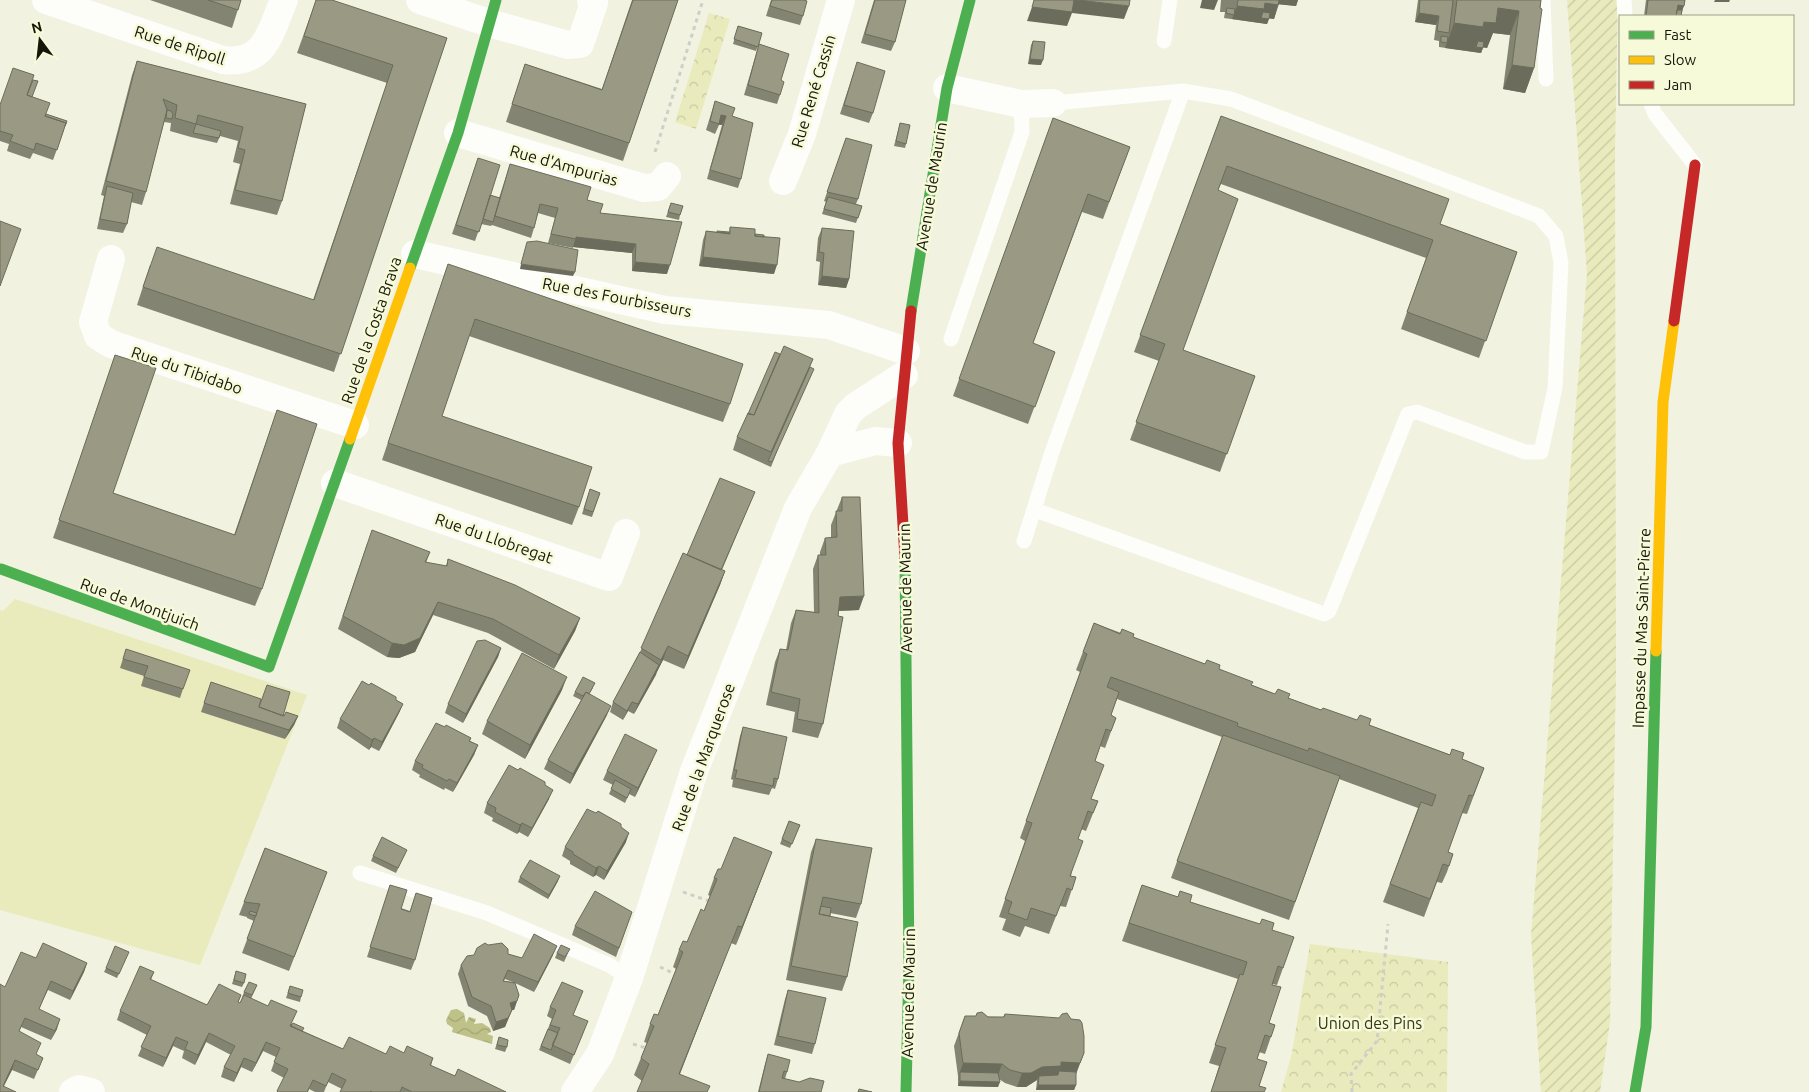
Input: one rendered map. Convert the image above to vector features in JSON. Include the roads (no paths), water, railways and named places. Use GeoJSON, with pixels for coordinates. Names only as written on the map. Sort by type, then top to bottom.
{"type":"FeatureCollection","features":[{"type":"Feature","properties":{"kind":"street","name":"Rue de Ripoll"},"geometry":{"type":"LineString","coordinates":[[46,0],[223,60],[238,62],[263,49],[284,0]]}},
{"type":"Feature","properties":{"kind":"street"},"geometry":{"type":"LineString","coordinates":[[420,0],[492,12],[568,46],[580,44],[594,3],[591,0]]}},
{"type":"Feature","properties":{"kind":"street","name":"Rue René Cassin"},"geometry":{"type":"LineString","coordinates":[[783,181],[802,134],[841,0]]}},
{"type":"Feature","properties":{"kind":"street","name":"Avenue de Maurin"},"geometry":{"type":"LineString","coordinates":[[906,1092],[910,965],[905,545],[898,442],[905,363],[947,88],[970,0]]}},
{"type":"Feature","properties":{"kind":"street","name":"Rue de la Costa Brava"},"geometry":{"type":"LineString","coordinates":[[270,667],[458,133],[492,12]]}},
{"type":"Feature","properties":{"kind":"street"},"geometry":{"type":"LineString","coordinates":[[947,88],[1021,104],[1053,103]]}},
{"type":"Feature","properties":{"kind":"street","name":"Rue d'Ampurias"},"geometry":{"type":"LineString","coordinates":[[458,133],[655,182]]}},
{"type":"Feature","properties":{"kind":"street","name":"Impasse du Mas Saint-Pierre"},"geometry":{"type":"LineString","coordinates":[[1635,1092],[1646,1027],[1663,402],[1695,166]]}},
{"type":"Feature","properties":{"kind":"street","name":"Rue des Fourbisseurs"},"geometry":{"type":"LineString","coordinates":[[415,254],[665,310],[829,324],[905,363]]}},
{"type":"Feature","properties":{"kind":"street","name":"Rue du Tibidabo"},"geometry":{"type":"LineString","coordinates":[[111,259],[93,322],[98,336],[111,344],[355,426]]}},
{"type":"Feature","properties":{"kind":"street","name":"Rue de la Marquerose"},"geometry":{"type":"LineString","coordinates":[[575,1092],[600,1054],[629,978],[694,771],[798,508],[830,453],[848,414],[905,363]]}},
{"type":"Feature","properties":{"kind":"street"},"geometry":{"type":"LineString","coordinates":[[830,453],[875,441],[898,442]]}},
{"type":"Feature","properties":{"kind":"street","name":"Rue du Llobregat"},"geometry":{"type":"LineString","coordinates":[[334,483],[609,577],[626,534]]}},
{"type":"Feature","properties":{"kind":"street","name":"Rue de Montjuich"},"geometry":{"type":"LineString","coordinates":[[1,569],[270,667]]}},
{"type":"Feature","properties":{"kind":"street"},"geometry":{"type":"LineString","coordinates":[[73,1092],[80,1089],[91,1092]]}},
{"type":"Feature","properties":{"kind":"lane"},"geometry":{"type":"LineString","coordinates":[[1164,41],[1170,0]]}},
{"type":"Feature","properties":{"kind":"lane"},"geometry":{"type":"LineString","coordinates":[[1543,0],[1546,79]]}},
{"type":"Feature","properties":{"kind":"lane"},"geometry":{"type":"LineString","coordinates":[[1624,0],[1625,15]]}},
{"type":"Feature","properties":{"kind":"lane"},"geometry":{"type":"LineString","coordinates":[[1024,541],[1056,443],[1183,91]]}},
{"type":"Feature","properties":{"kind":"lane"},"geometry":{"type":"LineString","coordinates":[[1035,510],[1324,614],[1329,611],[1408,414],[1417,412],[1525,452],[1542,452],[1555,388],[1561,263],[1556,236],[1539,216],[1231,99],[1183,91],[1053,103]]}},
{"type":"Feature","properties":{"kind":"lane"},"geometry":{"type":"LineString","coordinates":[[951,339],[1022,132],[1021,104]]}},
{"type":"Feature","properties":{"kind":"lane"},"geometry":{"type":"LineString","coordinates":[[1651,105],[1655,114],[1695,166]]}},
{"type":"Feature","properties":{"kind":"lane"},"geometry":{"type":"LineString","coordinates":[[360,873],[487,913],[609,965],[629,978]]}},
{"type":"Feature","properties":{"kind":"water"},"geometry":{"type":"Polygon","coordinates":[[[457,1009],[464,1013],[466,1023],[469,1017],[476,1019],[474,1024],[482,1023],[490,1028],[491,1032],[487,1034],[493,1036],[492,1044],[452,1032],[453,1028],[447,1024],[446,1020],[451,1010],[457,1009]]]}},
{"type":"Feature","properties":{"kind":"park label","name":"Union des Pins"},"geometry":{"type":"Point","coordinates":[1370,1023]}}]}
